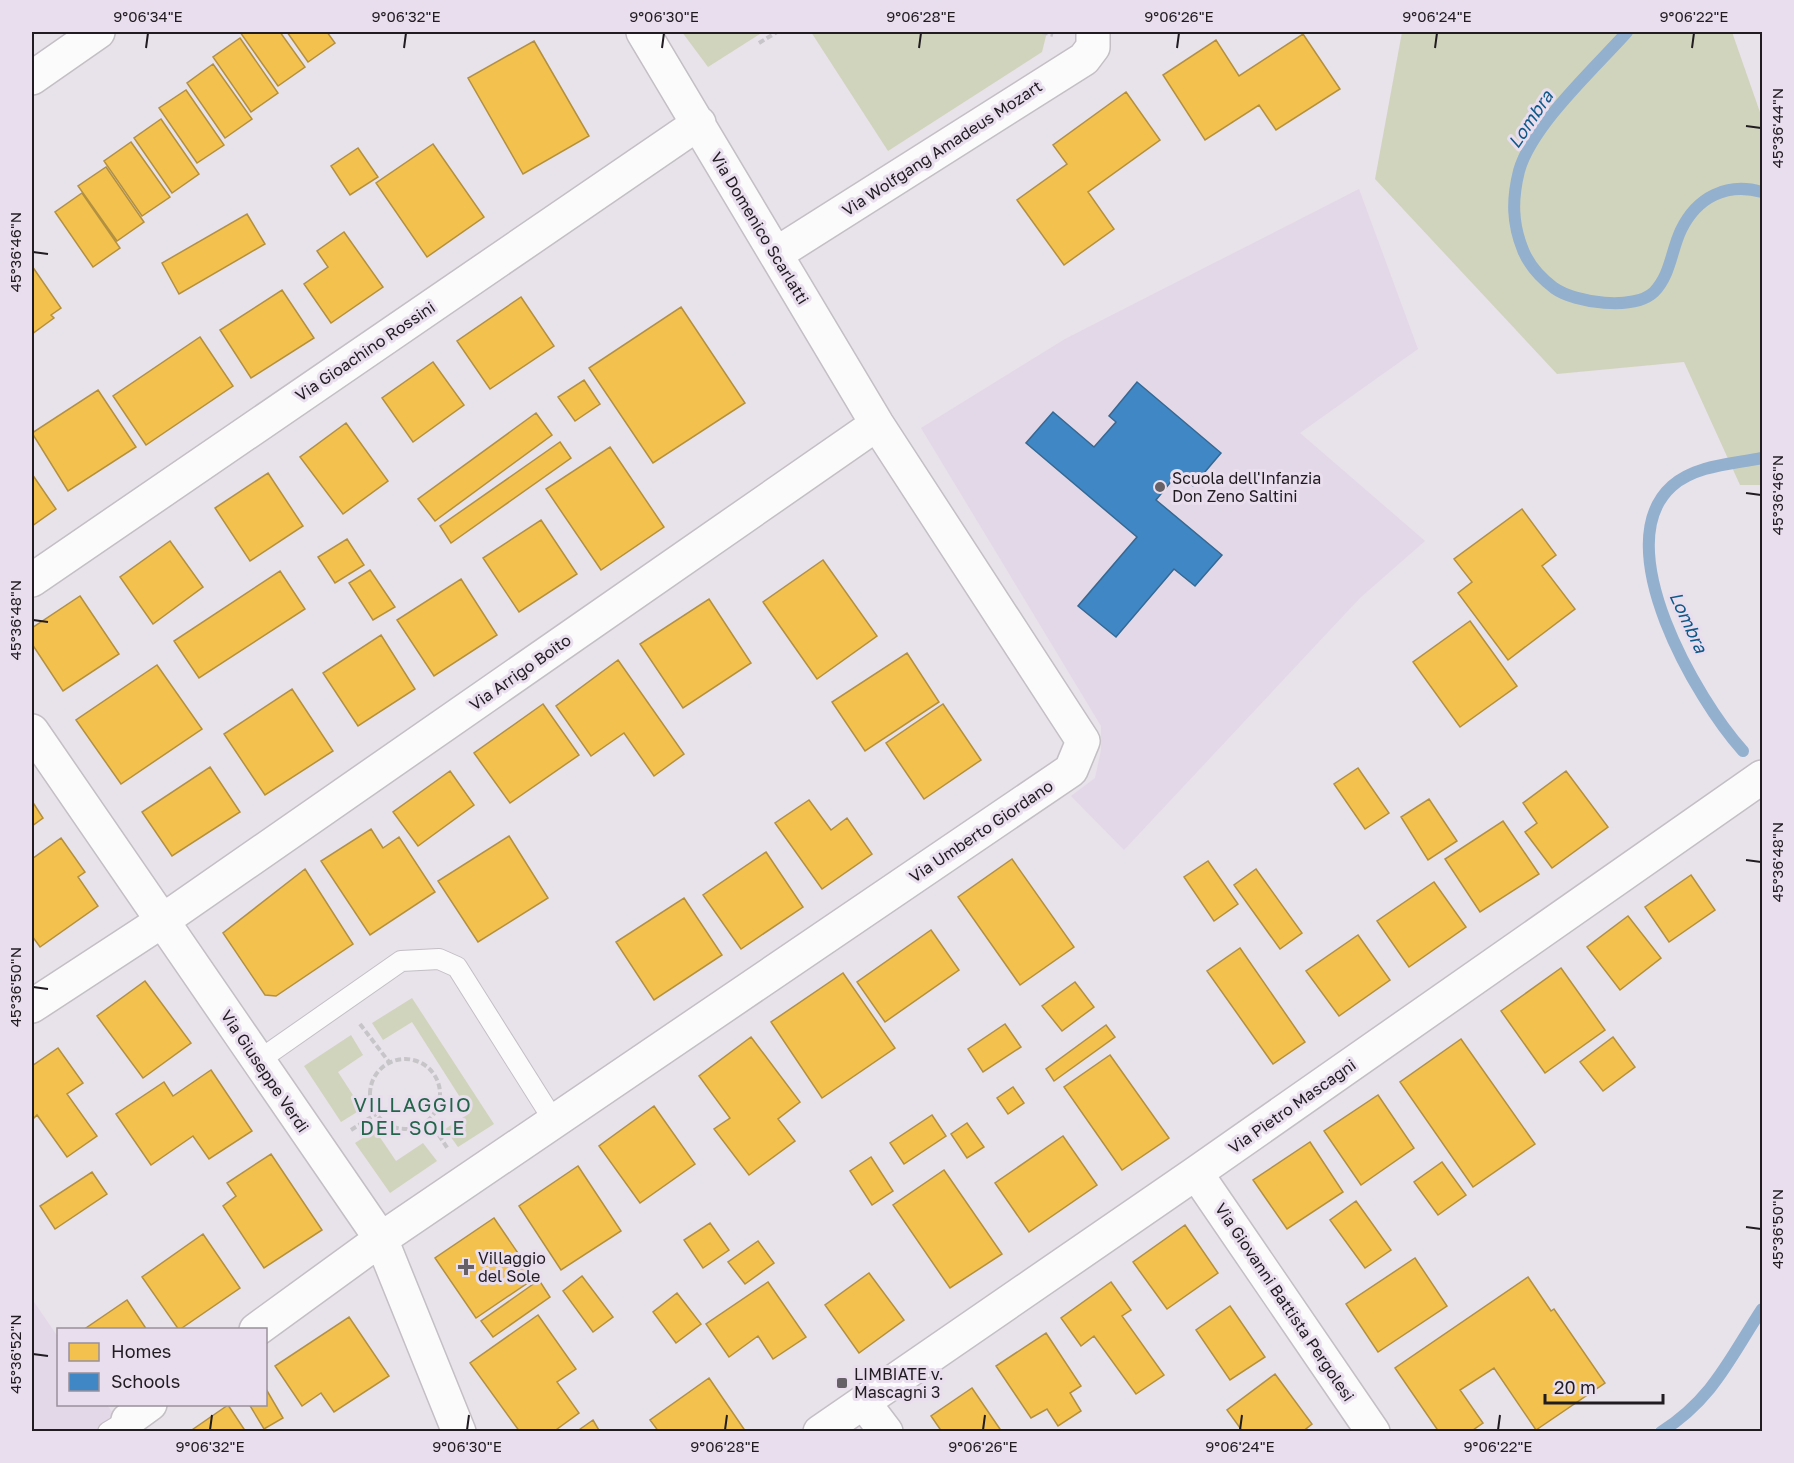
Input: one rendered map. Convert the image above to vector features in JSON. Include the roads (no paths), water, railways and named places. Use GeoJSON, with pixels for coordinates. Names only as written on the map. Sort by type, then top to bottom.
{"type":"FeatureCollection","features":[{"type":"Feature","properties":{"kind":"street"},"geometry":{"type":"LineString","coordinates":[[32,78],[98,32]]}},
{"type":"Feature","properties":{"kind":"street","name":"Via Domenico Scarlatti"},"geometry":{"type":"LineString","coordinates":[[643,32],[878,424]]}},
{"type":"Feature","properties":{"kind":"street","name":"Via Wolfgang Amadeus Mozart"},"geometry":{"type":"LineString","coordinates":[[776,254],[1084,58],[1093,47],[1093,32]]}},
{"type":"Feature","properties":{"kind":"street","name":"Via Gioachino Rossini"},"geometry":{"type":"LineString","coordinates":[[32,580],[699,123]]}},
{"type":"Feature","properties":{"kind":"street","name":"Via Arrigo Boito"},"geometry":{"type":"LineString","coordinates":[[32,1006],[162,921],[878,424]]}},
{"type":"Feature","properties":{"kind":"street","name":"Via Umberto Giordano"},"geometry":{"type":"LineString","coordinates":[[554,1121],[1071,770],[1083,741],[878,424]]}},
{"type":"Feature","properties":{"kind":"street","name":"Via Giuseppe Verdi"},"geometry":{"type":"LineString","coordinates":[[32,731],[381,1239],[459,1431]]}},
{"type":"Feature","properties":{"kind":"street","name":"Via Pietro Mascagni"},"geometry":{"type":"LineString","coordinates":[[820,1431],[864,1403],[1196,1173],[1762,777]]}},
{"type":"Feature","properties":{"kind":"street"},"geometry":{"type":"LineString","coordinates":[[257,1328],[381,1239],[554,1121]]}},
{"type":"Feature","properties":{"kind":"street","name":"Via Giovanni Battista Pergolesi"},"geometry":{"type":"LineString","coordinates":[[1196,1173],[1373,1431]]}},
{"type":"Feature","properties":{"kind":"street"},"geometry":{"type":"LineString","coordinates":[[864,1403],[885,1431]]}},
{"type":"Feature","properties":{"kind":"lane"},"geometry":{"type":"LineString","coordinates":[[258,1061],[401,961],[439,959],[457,967],[554,1121]]}},
{"type":"Feature","properties":{"kind":"waterway","name":"Lombra"},"geometry":{"type":"LineString","coordinates":[[1627,32],[1550,116],[1526,153],[1519,171],[1514,201],[1515,221],[1523,250],[1536,271],[1554,288],[1576,298],[1604,303],[1633,302],[1645,298],[1654,292],[1664,278],[1681,230],[1695,209],[1704,201],[1725,191],[1749,189],[1762,192]]}},
{"type":"Feature","properties":{"kind":"waterway","name":"Lombra"},"geometry":{"type":"LineString","coordinates":[[1743,751],[1703,696],[1683,660],[1666,622],[1653,582],[1649,545],[1654,512],[1672,486],[1703,469],[1762,458]]}},
{"type":"Feature","properties":{"kind":"waterway","name":"Lombra"},"geometry":{"type":"LineString","coordinates":[[1661,1432],[1694,1406],[1707,1392],[1730,1361],[1762,1309]]}},
{"type":"Feature","properties":{"kind":"place","name":"Scuola dell'Infanzia Don Zeno Saltini"},"geometry":{"type":"Point","coordinates":[1160,487]}},
{"type":"Feature","properties":{"kind":"place","name":"Villaggio del Sole"},"geometry":{"type":"Point","coordinates":[466,1267]}},
{"type":"Feature","properties":{"kind":"place","name":"LIMBIATE v. Mascagni 3"},"geometry":{"type":"Point","coordinates":[842,1383]}},
{"type":"Feature","properties":{"kind":"district","name":"VILLAGGIO DEL SOLE"},"geometry":{"type":"Point","coordinates":[413,1116]}}]}
